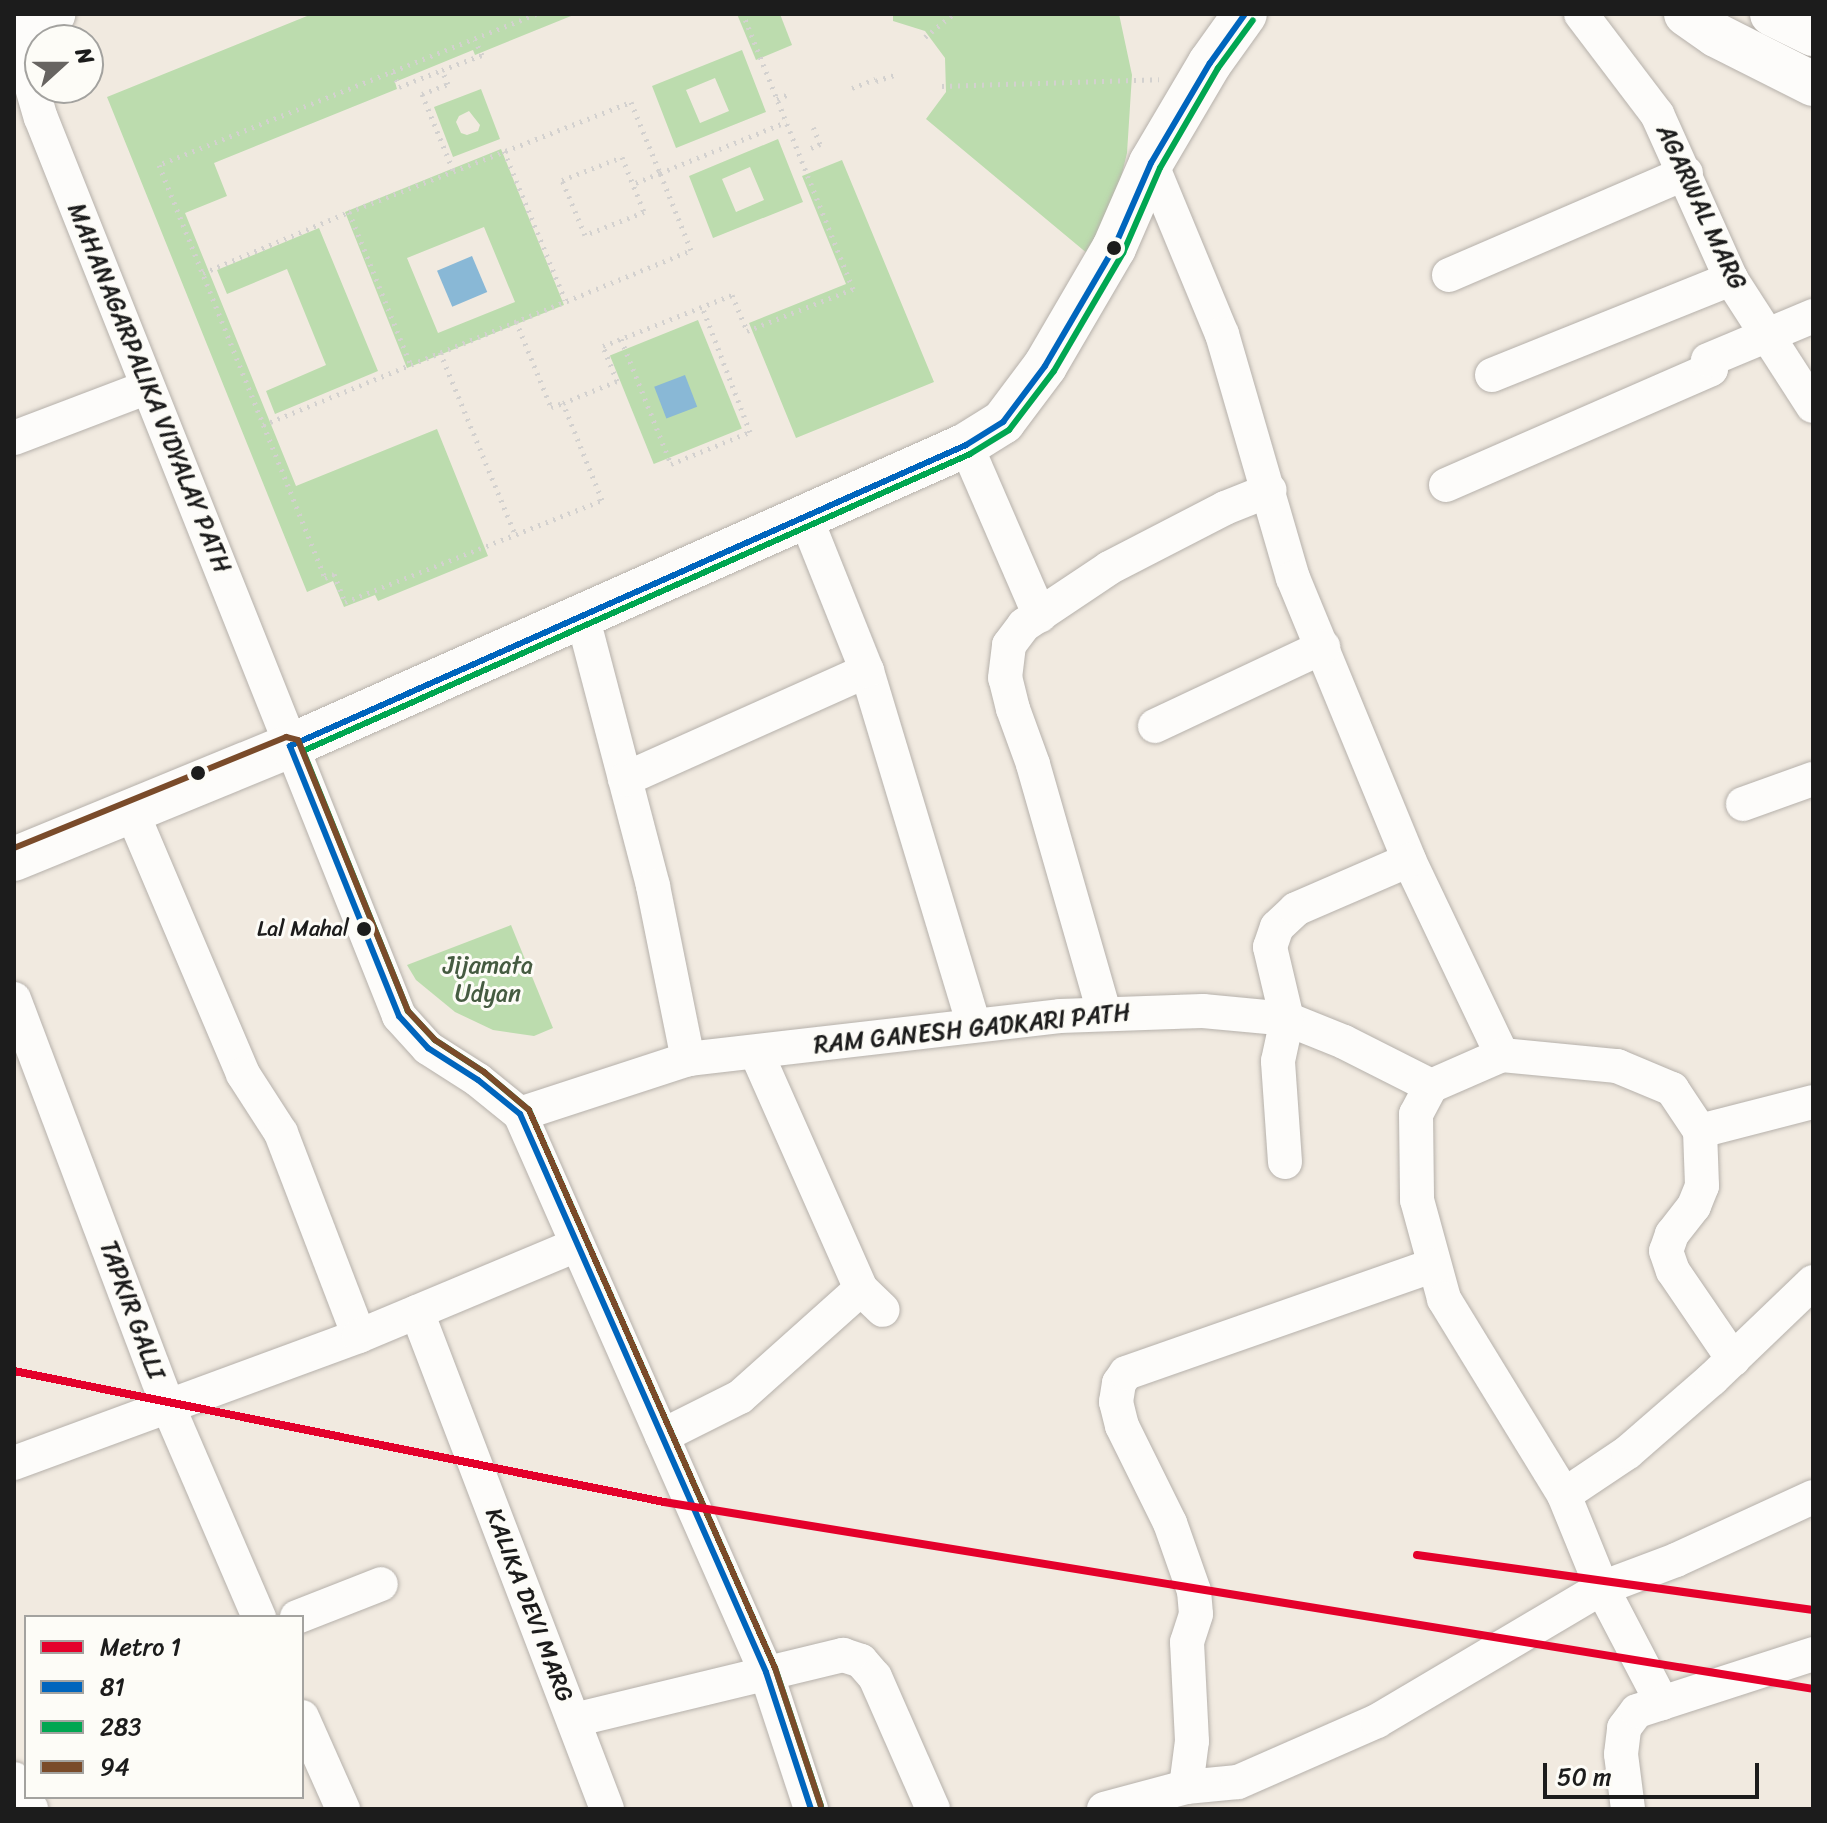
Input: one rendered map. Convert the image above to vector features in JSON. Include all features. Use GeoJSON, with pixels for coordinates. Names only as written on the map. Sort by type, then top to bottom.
{"type":"FeatureCollection","features":[{"type":"Feature","properties":{"kind":"main road"},"geometry":{"type":"LineString","coordinates":[[14,859],[290,746],[966,445],[1003,422],[1042,371],[1114,248],[1151,163],[1210,63],[1245,14]]}},
{"type":"Feature","properties":{"kind":"main road"},"geometry":{"type":"LineString","coordinates":[[1686,14],[1716,35],[1813,84]]}},
{"type":"Feature","properties":{"kind":"main road"},"geometry":{"type":"LineString","coordinates":[[1772,14],[1813,34]]}},
{"type":"Feature","properties":{"kind":"street","name":"AGARWAL MARG"},"geometry":{"type":"LineString","coordinates":[[1581,14],[1657,114],[1731,279],[1813,406]]}},
{"type":"Feature","properties":{"kind":"street","name":"MAHANAGARPALIKA VIDYALAY PATH"},"geometry":{"type":"LineString","coordinates":[[26,23],[31,84],[41,118],[399,1016],[428,1048],[478,1080],[520,1114]]}},
{"type":"Feature","properties":{"kind":"street"},"geometry":{"type":"LineString","coordinates":[[1151,163],[1222,334],[1242,410],[1270,490],[1293,578],[1409,860],[1502,1055]]}},
{"type":"Feature","properties":{"kind":"street"},"geometry":{"type":"LineString","coordinates":[[1449,275],[1686,173]]}},
{"type":"Feature","properties":{"kind":"street"},"geometry":{"type":"LineString","coordinates":[[1492,375],[1731,279]]}},
{"type":"Feature","properties":{"kind":"street"},"geometry":{"type":"LineString","coordinates":[[1446,485],[1711,369],[1708,360],[1813,316]]}},
{"type":"Feature","properties":{"kind":"street"},"geometry":{"type":"LineString","coordinates":[[14,438],[148,387]]}},
{"type":"Feature","properties":{"kind":"street"},"geometry":{"type":"LineString","coordinates":[[966,445],[1040,616]]}},
{"type":"Feature","properties":{"kind":"street"},"geometry":{"type":"LineString","coordinates":[[1104,1012],[1005,678],[1009,645],[1024,625],[1135,554],[1225,508],[1270,490]]}},
{"type":"Feature","properties":{"kind":"street"},"geometry":{"type":"LineString","coordinates":[[805,516],[867,671],[974,1025]]}},
{"type":"Feature","properties":{"kind":"street"},"geometry":{"type":"LineString","coordinates":[[582,615],[653,886],[688,1059]]}},
{"type":"Feature","properties":{"kind":"street"},"geometry":{"type":"LineString","coordinates":[[1155,726],[1323,647]]}},
{"type":"Feature","properties":{"kind":"street"},"geometry":{"type":"LineString","coordinates":[[625,779],[867,671]]}},
{"type":"Feature","properties":{"kind":"street"},"geometry":{"type":"LineString","coordinates":[[1743,804],[1813,779]]}},
{"type":"Feature","properties":{"kind":"street"},"geometry":{"type":"LineString","coordinates":[[131,810],[243,1074],[281,1133],[359,1336]]}},
{"type":"Feature","properties":{"kind":"street"},"geometry":{"type":"LineString","coordinates":[[1285,1162],[1278,1061],[1287,1019],[1270,947],[1277,927],[1296,909],[1409,860]]}},
{"type":"Feature","properties":{"kind":"street","name":"TAPKIR GALLI"},"geometry":{"type":"LineString","coordinates":[[14,999],[168,1406],[258,1615]]}},
{"type":"Feature","properties":{"kind":"street","name":"RAM GANESH GADKARI PATH"},"geometry":{"type":"LineString","coordinates":[[520,1114],[688,1059],[1104,1012],[1203,1011],[1287,1019],[1344,1042],[1431,1086]]}},
{"type":"Feature","properties":{"kind":"street"},"geometry":{"type":"LineString","coordinates":[[662,1436],[740,1397],[872,1299],[756,1052]]}},
{"type":"Feature","properties":{"kind":"street"},"geometry":{"type":"LineString","coordinates":[[1662,1703],[1602,1588],[1564,1495],[1444,1299],[1417,1200],[1416,1114],[1431,1086],[1502,1055],[1617,1066],[1655,1079],[1672,1089],[1700,1131],[1702,1186],[1694,1206],[1672,1234],[1666,1251],[1673,1271],[1733,1359]]}},
{"type":"Feature","properties":{"kind":"street"},"geometry":{"type":"LineString","coordinates":[[1700,1131],[1813,1102]]}},
{"type":"Feature","properties":{"kind":"street"},"geometry":{"type":"LineString","coordinates":[[520,1114],[766,1672],[811,1809]]}},
{"type":"Feature","properties":{"kind":"street"},"geometry":{"type":"LineString","coordinates":[[14,1463],[359,1336],[577,1245]]}},
{"type":"Feature","properties":{"kind":"street"},"geometry":{"type":"LineString","coordinates":[[1186,1787],[1192,1741],[1187,1642],[1196,1614],[1194,1591],[1170,1523],[1122,1426],[1116,1402],[1119,1383],[1126,1373],[1434,1265]]}},
{"type":"Feature","properties":{"kind":"street"},"geometry":{"type":"LineString","coordinates":[[1564,1495],[1628,1452],[1733,1359],[1813,1282]]}},
{"type":"Feature","properties":{"kind":"street","name":"KALIKA DEVI MARG"},"geometry":{"type":"LineString","coordinates":[[417,1312],[607,1809]]}},
{"type":"Feature","properties":{"kind":"street"},"geometry":{"type":"LineString","coordinates":[[1104,1809],[1186,1787],[1237,1796],[1377,1721],[1602,1588],[1676,1560],[1813,1497]]}},
{"type":"Feature","properties":{"kind":"street"},"geometry":{"type":"LineString","coordinates":[[302,1615],[381,1584]]}},
{"type":"Feature","properties":{"kind":"street"},"geometry":{"type":"LineString","coordinates":[[1628,1809],[1621,1754],[1624,1728],[1637,1711],[1813,1654]]}},
{"type":"Feature","properties":{"kind":"street"},"geometry":{"type":"LineString","coordinates":[[574,1720],[843,1655],[861,1661],[875,1677],[933,1809]]}},
{"type":"Feature","properties":{"kind":"street"},"geometry":{"type":"LineString","coordinates":[[304,1721],[343,1809]]}},
{"type":"Feature","properties":{"kind":"street"},"geometry":{"type":"LineString","coordinates":[[14,1779],[24,1797]]}},
{"type":"Feature","properties":{"kind":"path"},"geometry":{"type":"LineString","coordinates":[[536,14],[159,165],[325,578],[334,574],[345,602],[602,500],[563,403]]}},
{"type":"Feature","properties":{"kind":"path"},"geometry":{"type":"LineString","coordinates":[[516,321],[551,407],[617,381],[603,346],[702,306],[732,295],[747,331],[853,289],[743,14]]}},
{"type":"Feature","properties":{"kind":"path"},"geometry":{"type":"LineString","coordinates":[[925,37],[953,14]]}},
{"type":"Feature","properties":{"kind":"path"},"geometry":{"type":"LineString","coordinates":[[393,71],[399,87],[482,55],[475,39]]}},
{"type":"Feature","properties":{"kind":"path"},"geometry":{"type":"LineString","coordinates":[[442,70],[448,84],[422,94],[453,170]]}},
{"type":"Feature","properties":{"kind":"path"},"geometry":{"type":"LineString","coordinates":[[852,88],[897,74]]}},
{"type":"Feature","properties":{"kind":"path"},"geometry":{"type":"LineString","coordinates":[[942,86],[1159,79]]}},
{"type":"Feature","properties":{"kind":"path"},"geometry":{"type":"LineString","coordinates":[[777,99],[789,94]]}},
{"type":"Feature","properties":{"kind":"path"},"geometry":{"type":"LineString","coordinates":[[203,273],[453,170],[631,102],[691,250],[263,425]]}},
{"type":"Feature","properties":{"kind":"path"},"geometry":{"type":"LineString","coordinates":[[633,184],[786,122]]}},
{"type":"Feature","properties":{"kind":"path"},"geometry":{"type":"LineString","coordinates":[[811,148],[820,144],[813,127]]}},
{"type":"Feature","properties":{"kind":"path"},"geometry":{"type":"LineString","coordinates":[[504,151],[565,300]]}},
{"type":"Feature","properties":{"kind":"path"},"geometry":{"type":"LineString","coordinates":[[622,157],[633,184],[644,212],[585,235],[562,180],[622,157]]}},
{"type":"Feature","properties":{"kind":"path"},"geometry":{"type":"LineString","coordinates":[[349,212],[411,363]]}},
{"type":"Feature","properties":{"kind":"path"},"geometry":{"type":"LineString","coordinates":[[621,339],[671,464],[684,459],[750,432],[702,306]]}},
{"type":"Feature","properties":{"kind":"path"},"geometry":{"type":"LineString","coordinates":[[440,352],[515,534]]}},
{"type":"Feature","properties":{"kind":"green space"},"geometry":{"type":"Polygon","coordinates":[[[312,14],[576,14],[475,55],[473,50],[395,82],[397,89],[214,163],[227,196],[185,213],[296,486],[437,429],[488,556],[378,601],[375,595],[344,607],[333,581],[307,592],[107,97],[312,14]]]}},
{"type":"Feature","properties":{"kind":"green space"},"geometry":{"type":"Polygon","coordinates":[[[737,14],[780,14],[792,45],[756,60],[737,14]]]}},
{"type":"Feature","properties":{"kind":"green space"},"geometry":{"type":"Polygon","coordinates":[[[893,14],[1119,14],[1132,75],[1127,153],[1119,186],[1088,254],[926,119],[946,92],[945,58],[925,31],[893,21],[893,14]]]}},
{"type":"Feature","properties":{"kind":"green space"},"geometry":{"type":"Polygon","coordinates":[[[742,50],[766,112],[676,148],[652,86],[742,50]],[[715,78],[686,90],[700,123],[729,111],[715,78]]]}},
{"type":"Feature","properties":{"kind":"green space"},"geometry":{"type":"Polygon","coordinates":[[[481,89],[500,139],[453,157],[434,107],[481,89]],[[469,111],[459,116],[456,122],[461,133],[467,135],[478,131],[480,125],[469,111]]]}},
{"type":"Feature","properties":{"kind":"green space"},"geometry":{"type":"Polygon","coordinates":[[[778,139],[803,202],[713,238],[689,176],[778,139]],[[750,167],[722,179],[736,212],[764,200],[750,167]]]}},
{"type":"Feature","properties":{"kind":"green space"},"geometry":{"type":"Polygon","coordinates":[[[501,149],[564,305],[407,368],[345,212],[501,149]],[[484,227],[407,258],[438,333],[515,302],[484,227]]]}},
{"type":"Feature","properties":{"kind":"green space"},"geometry":{"type":"Polygon","coordinates":[[[842,160],[934,382],[796,438],[749,323],[846,284],[802,176],[842,160]]]}},
{"type":"Feature","properties":{"kind":"green space"},"geometry":{"type":"Polygon","coordinates":[[[319,228],[378,371],[275,414],[266,391],[326,365],[287,269],[227,294],[217,270],[319,228]]]}},
{"type":"Feature","properties":{"kind":"green space"},"geometry":{"type":"Polygon","coordinates":[[[698,320],[742,428],[654,464],[610,356],[698,320]]]}},
{"type":"Feature","properties":{"kind":"green space","name":"Jijamata Udyan"},"geometry":{"type":"Polygon","coordinates":[[[511,925],[553,1028],[534,1036],[493,1030],[455,1012],[416,980],[407,965],[511,925]]]}},
{"type":"Feature","properties":{"kind":"water"},"geometry":{"type":"Polygon","coordinates":[[[472,256],[487,292],[452,307],[437,271],[472,256]]]}},
{"type":"Feature","properties":{"kind":"water"},"geometry":{"type":"Polygon","coordinates":[[[685,375],[697,407],[666,419],[654,387],[685,375]]]}},
{"type":"Feature","properties":{"kind":"metro line","name":"1"},"geometry":{"type":"LineString","coordinates":[[14,1371],[664,1502],[1813,1689]]}},
{"type":"Feature","properties":{"kind":"metro line","name":"1"},"geometry":{"type":"LineString","coordinates":[[1417,1555],[1813,1610]]}},
{"type":"Feature","properties":{"kind":"transit line","name":"81"},"geometry":{"type":"LineString","coordinates":[[811,1809],[766,1672],[520,1114],[478,1080],[428,1048],[399,1016],[290,746],[966,445],[1003,422],[1045,366],[1114,248],[1151,163],[1210,63],[1245,14]]}},
{"type":"Feature","properties":{"kind":"transit line","name":"283"},"geometry":{"type":"LineString","coordinates":[[821,1806],[775,1668],[529,1110],[484,1072],[435,1040],[408,1011],[303,751],[970,454],[1009,430],[1054,371],[1123,253],[1160,168],[1218,68],[1253,20]]}},
{"type":"Feature","properties":{"kind":"transit line","name":"94"},"geometry":{"type":"LineString","coordinates":[[14,848],[286,737],[298,740],[408,1011],[435,1040],[484,1072],[529,1110],[775,1668],[821,1806]]}},
{"type":"Feature","properties":{"kind":"place","name":"Lal Mahal"},"geometry":{"type":"Point","coordinates":[364,929]}}]}
